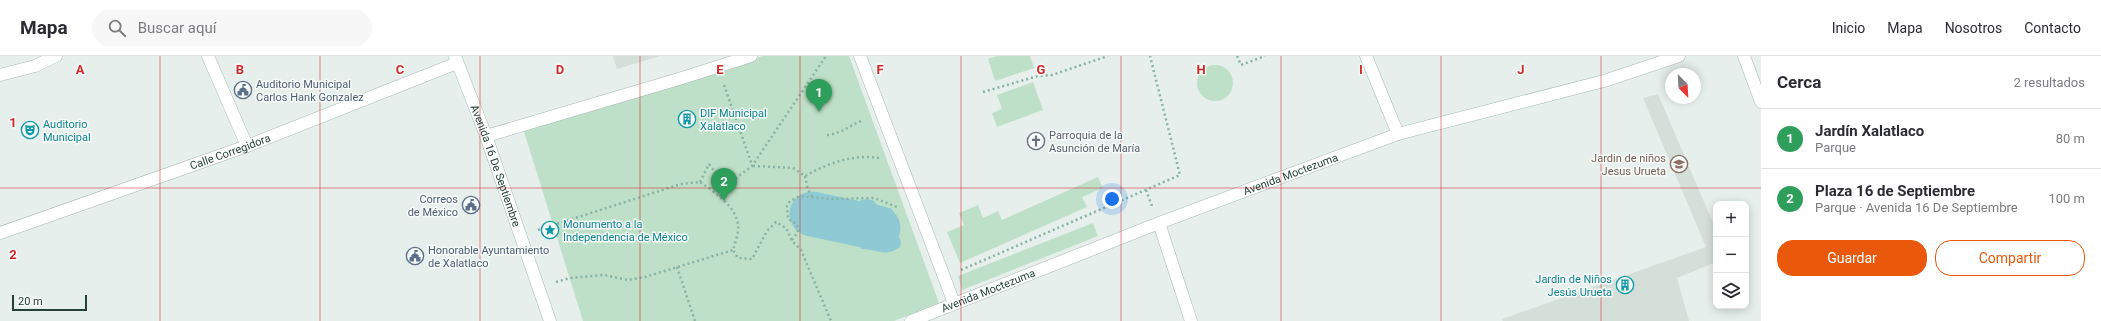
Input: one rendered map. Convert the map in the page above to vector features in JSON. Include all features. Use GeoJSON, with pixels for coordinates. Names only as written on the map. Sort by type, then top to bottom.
{"type":"FeatureCollection","features":[{"type":"Feature","properties":{"kind":"street"},"geometry":{"type":"LineString","coordinates":[[0,75],[35,66],[56,56]]}},
{"type":"Feature","properties":{"kind":"street"},"geometry":{"type":"LineString","coordinates":[[208,56],[247,146]]}},
{"type":"Feature","properties":{"kind":"street"},"geometry":{"type":"LineString","coordinates":[[486,136],[751,56]]}},
{"type":"Feature","properties":{"kind":"street"},"geometry":{"type":"LineString","coordinates":[[860,56],[954,303]]}},
{"type":"Feature","properties":{"kind":"street"},"geometry":{"type":"LineString","coordinates":[[1366,56],[1398,134]]}},
{"type":"Feature","properties":{"kind":"street","name":"Avenida Moctezuma"},"geometry":{"type":"LineString","coordinates":[[911,321],[1159,223],[1398,134],[1604,80],[1679,56]]}},
{"type":"Feature","properties":{"kind":"street"},"geometry":{"type":"LineString","coordinates":[[1744,56],[1761,102]]}},
{"type":"Feature","properties":{"kind":"street","name":"Calle Corregidora"},"geometry":{"type":"LineString","coordinates":[[0,233],[247,146],[456,60]]}},
{"type":"Feature","properties":{"kind":"street","name":"Avenida 16 De Septiembre"},"geometry":{"type":"LineString","coordinates":[[456,60],[486,136],[550,321]]}},
{"type":"Feature","properties":{"kind":"street"},"geometry":{"type":"LineString","coordinates":[[1159,223],[1191,321]]}},
{"type":"Feature","properties":{"kind":"path"},"geometry":{"type":"LineString","coordinates":[[720,197],[724,187],[752,166],[826,56]]}},
{"type":"Feature","properties":{"kind":"path"},"geometry":{"type":"LineString","coordinates":[[983,92],[1038,76],[1052,75],[1108,56]]}},
{"type":"Feature","properties":{"kind":"path"},"geometry":{"type":"LineString","coordinates":[[944,277],[1180,176],[1150,56]]}},
{"type":"Feature","properties":{"kind":"path"},"geometry":{"type":"LineString","coordinates":[[1237,56],[1241,65],[1265,56]]}},
{"type":"Feature","properties":{"kind":"path"},"geometry":{"type":"LineString","coordinates":[[718,67],[752,166]]}},
{"type":"Feature","properties":{"kind":"path"},"geometry":{"type":"LineString","coordinates":[[827,135],[839,133],[852,124],[870,118]]}},
{"type":"Feature","properties":{"kind":"path"},"geometry":{"type":"LineString","coordinates":[[805,176],[824,165],[864,156],[882,159],[902,166]]}},
{"type":"Feature","properties":{"kind":"path"},"geometry":{"type":"LineString","coordinates":[[700,182],[709,164],[715,173],[724,178],[734,180]]}},
{"type":"Feature","properties":{"kind":"path"},"geometry":{"type":"LineString","coordinates":[[752,166],[793,168],[805,176],[808,190],[813,198]]}},
{"type":"Feature","properties":{"kind":"path"},"geometry":{"type":"LineString","coordinates":[[520,235],[681,184],[700,182],[720,197],[734,215],[738,226],[733,250],[738,258],[752,260],[767,231],[776,222],[786,228],[792,241],[801,250],[831,321]]}},
{"type":"Feature","properties":{"kind":"path"},"geometry":{"type":"LineString","coordinates":[[792,241],[798,232],[797,224],[788,219],[787,206],[790,201],[800,196],[813,198],[874,198],[897,207]]}},
{"type":"Feature","properties":{"kind":"path"},"geometry":{"type":"LineString","coordinates":[[538,288],[570,278],[604,275],[628,280],[677,268],[733,250]]}},
{"type":"Feature","properties":{"kind":"path"},"geometry":{"type":"LineString","coordinates":[[677,268],[695,321]]}},
{"type":"Feature","properties":{"kind":"shaded area"},"geometry":{"type":"Polygon","coordinates":[[[613,56],[660,56],[617,69],[613,56]]]}},
{"type":"Feature","properties":{"kind":"shaded area","name":"Jardin de niños Jesus Urueta"},"geometry":{"type":"Polygon","coordinates":[[[1658,94],[1713,223],[1713,263],[1677,278],[1689,321],[1503,321],[1502,319],[1706,247],[1643,98],[1658,94]]]}},
{"type":"Feature","properties":{"kind":"green space"},"geometry":{"type":"Polygon","coordinates":[[[763,56],[849,56],[939,303],[894,321],[583,321],[522,125],[763,56]]]}},
{"type":"Feature","properties":{"kind":"green space"},"geometry":{"type":"Polygon","coordinates":[[[997,56],[1030,56],[1034,68],[995,81],[988,59],[997,56]]]}},
{"type":"Feature","properties":{"kind":"green space"},"geometry":{"type":"Polygon","coordinates":[[[1218,65],[1228,70],[1232,76],[1232,90],[1228,96],[1222,100],[1212,101],[1202,96],[1198,90],[1197,80],[1202,70],[1208,66],[1218,65]]]}},
{"type":"Feature","properties":{"kind":"green space"},"geometry":{"type":"Polygon","coordinates":[[[1033,82],[1043,110],[997,127],[992,113],[1002,109],[997,95],[1033,82]]]}},
{"type":"Feature","properties":{"kind":"green space"},"geometry":{"type":"Polygon","coordinates":[[[1098,177],[1103,188],[1082,197],[1087,207],[960,263],[947,232],[964,225],[959,213],[978,205],[983,218],[998,211],[1002,220],[1098,177]]]}},
{"type":"Feature","properties":{"kind":"green space"},"geometry":{"type":"Polygon","coordinates":[[[1093,223],[1098,236],[962,290],[958,276],[1093,223]]]}},
{"type":"Feature","properties":{"kind":"water"},"geometry":{"type":"Polygon","coordinates":[[[868,199],[874,201],[881,210],[891,208],[894,213],[894,221],[892,226],[901,241],[900,247],[890,252],[861,249],[857,237],[860,232],[876,234],[880,221],[851,216],[861,200],[868,199]]]}},
{"type":"Feature","properties":{"kind":"waterway"},"geometry":{"type":"LineString","coordinates":[[812,214],[878,228]]}},
{"type":"Feature","properties":{"kind":"place","name":"Auditorio Municipal Carlos Hank Gonzalez"},"geometry":{"type":"Point","coordinates":[243,90]}},
{"type":"Feature","properties":{"kind":"place","name":"Jardín Xalatlaco"},"geometry":{"type":"Point","coordinates":[819,112]}},
{"type":"Feature","properties":{"kind":"place","name":"DIF Municipal Xalatlaco"},"geometry":{"type":"Point","coordinates":[687,119]}},
{"type":"Feature","properties":{"kind":"place","name":"Auditorio Municipal"},"geometry":{"type":"Point","coordinates":[30,130]}},
{"type":"Feature","properties":{"kind":"place","name":"Parroquia de la Asunción de María"},"geometry":{"type":"Point","coordinates":[1036,141]}},
{"type":"Feature","properties":{"kind":"place","name":"Jardin de niños Jesus Urueta"},"geometry":{"type":"Point","coordinates":[1679,164]}},
{"type":"Feature","properties":{"kind":"place","name":"Plaza 16 de Septiembre"},"geometry":{"type":"Point","coordinates":[724,201]}},
{"type":"Feature","properties":{"kind":"place","name":"Correos de México"},"geometry":{"type":"Point","coordinates":[471,205]}},
{"type":"Feature","properties":{"kind":"place","name":"Monumento a la Independencia de México"},"geometry":{"type":"Point","coordinates":[550,230]}},
{"type":"Feature","properties":{"kind":"place","name":"Honorable Ayuntamiento de Xalatlaco"},"geometry":{"type":"Point","coordinates":[415,256]}},
{"type":"Feature","properties":{"kind":"place","name":"Jardin de Niños Jesús Urueta"},"geometry":{"type":"Point","coordinates":[1625,285]}}]}
